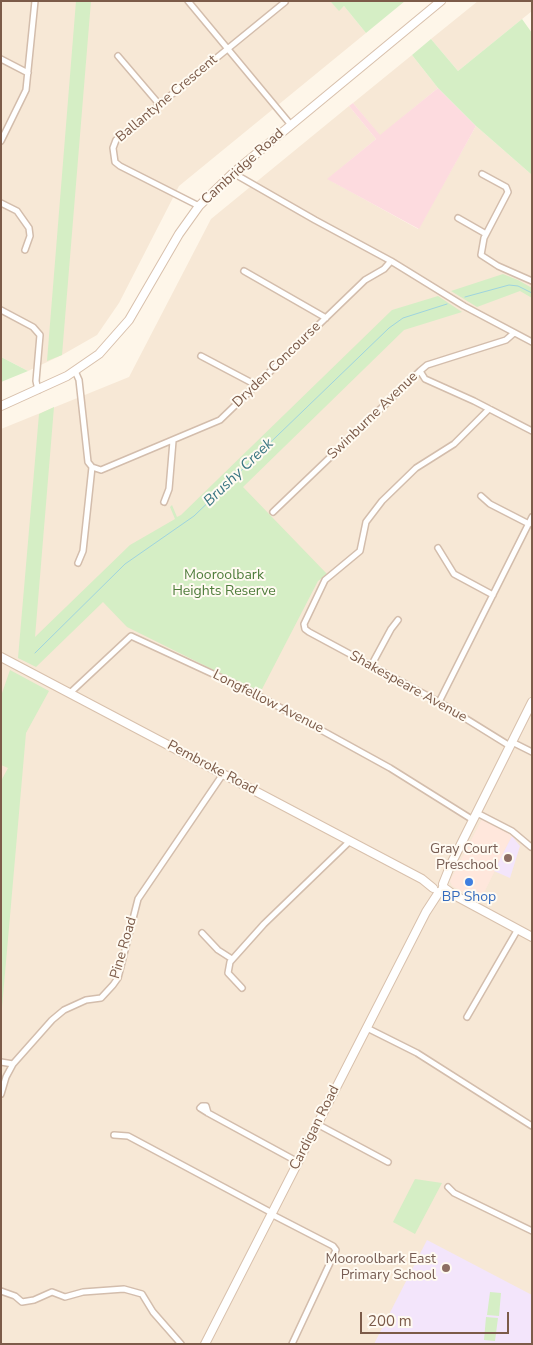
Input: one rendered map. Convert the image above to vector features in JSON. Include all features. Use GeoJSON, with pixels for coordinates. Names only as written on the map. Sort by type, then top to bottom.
{"type":"FeatureCollection","features":[{"type":"Feature","properties":{"kind":"street"},"geometry":{"type":"LineString","coordinates":[[1,141],[26,90],[35,1]]}},
{"type":"Feature","properties":{"kind":"street"},"geometry":{"type":"LineString","coordinates":[[188,1],[291,125]]}},
{"type":"Feature","properties":{"kind":"street","name":"Cambridge Road"},"geometry":{"type":"LineString","coordinates":[[1,406],[75,371],[105,348],[129,320],[180,234],[199,206],[233,173],[441,1]]}},
{"type":"Feature","properties":{"kind":"street","name":"Ballantyne Crescent"},"geometry":{"type":"LineString","coordinates":[[199,206],[115,162],[113,148],[116,140],[285,2]]}},
{"type":"Feature","properties":{"kind":"street"},"geometry":{"type":"LineString","coordinates":[[118,56],[159,104]]}},
{"type":"Feature","properties":{"kind":"street"},"geometry":{"type":"LineString","coordinates":[[1,59],[28,73]]}},
{"type":"Feature","properties":{"kind":"street"},"geometry":{"type":"LineString","coordinates":[[233,173],[314,220],[391,261],[464,306],[532,342]]}},
{"type":"Feature","properties":{"kind":"street"},"geometry":{"type":"LineString","coordinates":[[482,174],[506,187],[508,192],[486,234],[481,250],[482,257],[532,281]]}},
{"type":"Feature","properties":{"kind":"street"},"geometry":{"type":"LineString","coordinates":[[1,203],[16,211],[29,228],[30,236],[25,250]]}},
{"type":"Feature","properties":{"kind":"street"},"geometry":{"type":"LineString","coordinates":[[458,218],[486,234]]}},
{"type":"Feature","properties":{"kind":"street","name":"Dryden Concourse"},"geometry":{"type":"LineString","coordinates":[[92,467],[104,469],[217,422],[365,280],[384,269],[391,261]]}},
{"type":"Feature","properties":{"kind":"street"},"geometry":{"type":"LineString","coordinates":[[244,271],[326,318]]}},
{"type":"Feature","properties":{"kind":"street"},"geometry":{"type":"LineString","coordinates":[[1,310],[33,327],[40,335],[36,381],[38,390]]}},
{"type":"Feature","properties":{"kind":"street","name":"Swinburne Avenue"},"geometry":{"type":"LineString","coordinates":[[273,512],[428,365],[506,340],[514,333]]}},
{"type":"Feature","properties":{"kind":"street"},"geometry":{"type":"LineString","coordinates":[[201,356],[256,385]]}},
{"type":"Feature","properties":{"kind":"street"},"geometry":{"type":"LineString","coordinates":[[75,371],[79,380],[88,460],[92,467],[83,551],[78,563]]}},
{"type":"Feature","properties":{"kind":"street"},"geometry":{"type":"LineString","coordinates":[[420,371],[425,379],[532,431]]}},
{"type":"Feature","properties":{"kind":"street","name":"Shakespeare Avenue"},"geometry":{"type":"LineString","coordinates":[[489,409],[454,444],[416,468],[382,501],[366,522],[360,552],[321,586],[306,617],[304,629],[439,702],[511,744],[532,752]]}},
{"type":"Feature","properties":{"kind":"street"},"geometry":{"type":"LineString","coordinates":[[164,502],[169,489],[173,441]]}},
{"type":"Feature","properties":{"kind":"street"},"geometry":{"type":"LineString","coordinates":[[481,496],[490,504],[529,524]]}},
{"type":"Feature","properties":{"kind":"street"},"geometry":{"type":"LineString","coordinates":[[439,702],[532,518]]}},
{"type":"Feature","properties":{"kind":"street"},"geometry":{"type":"LineString","coordinates":[[438,548],[454,574],[493,594]]}},
{"type":"Feature","properties":{"kind":"street"},"geometry":{"type":"LineString","coordinates":[[371,666],[398,620]]}},
{"type":"Feature","properties":{"kind":"street","name":"Longfellow Avenue"},"geometry":{"type":"LineString","coordinates":[[70,693],[131,636],[252,692],[475,816]]}},
{"type":"Feature","properties":{"kind":"street","name":"Pembroke Road"},"geometry":{"type":"LineString","coordinates":[[1,657],[532,936]]}},
{"type":"Feature","properties":{"kind":"street","name":"Cardigan Road"},"geometry":{"type":"LineString","coordinates":[[205,1344],[532,702]]}},
{"type":"Feature","properties":{"kind":"street","name":"Pine Road"},"geometry":{"type":"LineString","coordinates":[[1,1094],[6,1077],[13,1064],[52,1020],[64,1010],[86,1000],[101,998],[114,985],[118,978],[138,899],[223,774]]}},
{"type":"Feature","properties":{"kind":"street"},"geometry":{"type":"LineString","coordinates":[[475,816],[512,831],[531,847]]}},
{"type":"Feature","properties":{"kind":"street"},"geometry":{"type":"LineString","coordinates":[[242,988],[228,973],[228,966],[232,959],[264,924],[350,841]]}},
{"type":"Feature","properties":{"kind":"street"},"geometry":{"type":"LineString","coordinates":[[467,1017],[518,929]]}},
{"type":"Feature","properties":{"kind":"street"},"geometry":{"type":"LineString","coordinates":[[202,933],[218,950],[232,959]]}},
{"type":"Feature","properties":{"kind":"street"},"geometry":{"type":"LineString","coordinates":[[367,1028],[417,1053],[532,1126]]}},
{"type":"Feature","properties":{"kind":"street"},"geometry":{"type":"LineString","coordinates":[[1,1062],[13,1064]]}},
{"type":"Feature","properties":{"kind":"street"},"geometry":{"type":"LineString","coordinates":[[208,1113],[298,1162]]}},
{"type":"Feature","properties":{"kind":"street"},"geometry":{"type":"LineString","coordinates":[[317,1124],[388,1162]]}},
{"type":"Feature","properties":{"kind":"street"},"geometry":{"type":"LineString","coordinates":[[114,1135],[128,1136],[332,1246],[336,1250],[292,1344]]}},
{"type":"Feature","properties":{"kind":"street"},"geometry":{"type":"LineString","coordinates":[[448,1187],[454,1193],[532,1231]]}},
{"type":"Feature","properties":{"kind":"street"},"geometry":{"type":"LineString","coordinates":[[1,1291],[15,1296],[22,1302],[34,1300],[52,1292],[65,1297],[83,1292],[124,1289],[142,1294],[154,1312],[181,1344]]}},
{"type":"Feature","properties":{"kind":"shaded area"},"geometry":{"type":"Polygon","coordinates":[[[1,1],[330,1],[339,10],[344,6],[366,33],[179,186],[119,303],[97,335],[62,355],[28,371],[1,357],[1,1]]]}},
{"type":"Feature","properties":{"kind":"shaded area"},"geometry":{"type":"Polygon","coordinates":[[[478,1],[532,1],[532,11],[458,71],[431,39],[478,1]]]}},
{"type":"Feature","properties":{"kind":"shaded area"},"geometry":{"type":"Polygon","coordinates":[[[412,55],[438,88],[380,136],[353,103],[412,55]]]}},
{"type":"Feature","properties":{"kind":"shaded area"},"geometry":{"type":"Polygon","coordinates":[[[438,88],[476,126],[419,229],[327,179],[376,139],[349,106],[353,103],[380,135],[438,88]]]}},
{"type":"Feature","properties":{"kind":"shaded area"},"geometry":{"type":"Polygon","coordinates":[[[349,106],[376,139],[328,179],[418,229],[476,126],[532,175],[532,1344],[1,1344],[1,429],[129,377],[211,219],[349,106]]]}},
{"type":"Feature","properties":{"kind":"shaded area"},"geometry":{"type":"Polygon","coordinates":[[[482,819],[513,834],[480,901],[452,886],[450,881],[482,819]]]}},
{"type":"Feature","properties":{"kind":"shaded area","name":"Gray Court Preschool"},"geometry":{"type":"Polygon","coordinates":[[[512,836],[520,846],[510,878],[494,871],[512,836]]]}},
{"type":"Feature","properties":{"kind":"shaded area","name":"Mooroolbark East Primary School"},"geometry":{"type":"Polygon","coordinates":[[[427,1240],[532,1295],[532,1344],[374,1344],[427,1240]]]}},
{"type":"Feature","properties":{"kind":"green space"},"geometry":{"type":"Polygon","coordinates":[[[76,1],[91,1],[62,355],[47,361],[76,1]]]}},
{"type":"Feature","properties":{"kind":"green space"},"geometry":{"type":"Polygon","coordinates":[[[330,1],[405,1],[366,33],[344,6],[339,11],[330,1]]]}},
{"type":"Feature","properties":{"kind":"green space"},"geometry":{"type":"Polygon","coordinates":[[[522,19],[532,33],[532,175],[476,126],[438,88],[412,55],[431,39],[458,71],[522,19]]]}},
{"type":"Feature","properties":{"kind":"green space"},"geometry":{"type":"Polygon","coordinates":[[[503,274],[532,288],[532,298],[520,291],[477,307],[451,291],[503,274]]]}},
{"type":"Feature","properties":{"kind":"green space","name":"Mooroolbark Heights Reserve"},"geometry":{"type":"Polygon","coordinates":[[[438,296],[462,312],[404,330],[243,487],[327,574],[318,581],[260,693],[127,627],[103,602],[36,667],[18,658],[39,414],[54,407],[35,637],[130,545],[175,519],[170,507],[172,505],[177,517],[181,515],[392,310],[438,296]]]}},
{"type":"Feature","properties":{"kind":"green space"},"geometry":{"type":"Polygon","coordinates":[[[1,357],[28,371],[1,382],[1,357]]]}},
{"type":"Feature","properties":{"kind":"green space"},"geometry":{"type":"Polygon","coordinates":[[[10,670],[49,691],[26,733],[1,1019],[1,781],[8,768],[1,765],[1,696],[10,670]]]}},
{"type":"Feature","properties":{"kind":"green space"},"geometry":{"type":"Polygon","coordinates":[[[415,1179],[442,1183],[415,1234],[393,1222],[415,1179]]]}},
{"type":"Feature","properties":{"kind":"green space"},"geometry":{"type":"Polygon","coordinates":[[[490,1292],[501,1293],[499,1316],[487,1315],[490,1292]]]}},
{"type":"Feature","properties":{"kind":"green space"},"geometry":{"type":"Polygon","coordinates":[[[486,1317],[498,1318],[495,1341],[484,1340],[486,1317]]]}},
{"type":"Feature","properties":{"kind":"waterway","name":"Brushy Creek"},"geometry":{"type":"LineString","coordinates":[[465,297],[509,285],[518,286],[532,293]]}},
{"type":"Feature","properties":{"kind":"waterway","name":"Brushy Creek"},"geometry":{"type":"LineString","coordinates":[[35,653],[125,564],[194,516],[389,328],[403,318],[447,304]]}},
{"type":"Feature","properties":{"kind":"place","name":"Gray Court Preschool"},"geometry":{"type":"Point","coordinates":[508,858]}},
{"type":"Feature","properties":{"kind":"place","name":"BP Shop"},"geometry":{"type":"Point","coordinates":[469,882]}},
{"type":"Feature","properties":{"kind":"place","name":"Mooroolbark East Primary School"},"geometry":{"type":"Point","coordinates":[446,1268]}}]}
